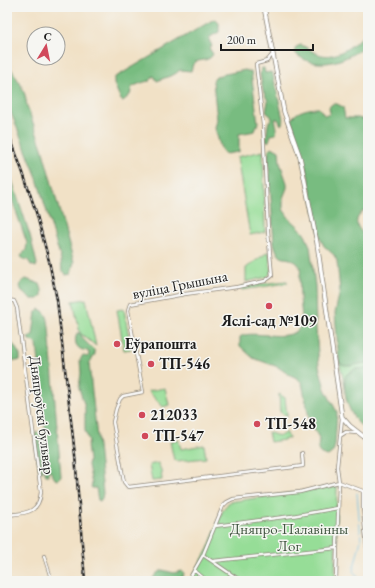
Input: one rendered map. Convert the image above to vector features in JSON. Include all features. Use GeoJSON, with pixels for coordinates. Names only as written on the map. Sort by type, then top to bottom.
{"type":"FeatureCollection","features":[{"type":"Feature","properties":{"kind":"street"},"geometry":{"type":"LineString","coordinates":[[264,7],[284,112],[300,157],[317,243],[342,417],[337,467],[338,508],[336,581]]}},
{"type":"Feature","properties":{"kind":"street","name":"вуліца Грышына"},"geometry":{"type":"LineString","coordinates":[[272,55],[267,60],[256,64],[264,125],[268,231],[272,276],[265,281],[232,288],[185,294],[130,304],[128,310],[143,392],[123,396],[120,399],[116,409],[113,422],[124,482],[128,487],[303,466],[302,453]]}},
{"type":"Feature","properties":{"kind":"street","name":"Дняпроўскі бульвар"},"geometry":{"type":"LineString","coordinates":[[7,300],[14,301],[17,308],[41,492],[40,499],[32,511],[28,513],[7,515]]}},
{"type":"Feature","properties":{"kind":"street"},"geometry":{"type":"LineString","coordinates":[[342,417],[358,433],[368,440]]}},
{"type":"Feature","properties":{"kind":"street"},"geometry":{"type":"LineString","coordinates":[[340,437],[346,432],[358,433]]}},
{"type":"Feature","properties":{"kind":"street"},"geometry":{"type":"LineString","coordinates":[[188,581],[203,555],[223,506],[228,501],[300,492],[338,482],[363,491],[363,508],[368,559]]}},
{"type":"Feature","properties":{"kind":"street"},"geometry":{"type":"LineString","coordinates":[[215,526],[292,516],[338,508]]}},
{"type":"Feature","properties":{"kind":"street"},"geometry":{"type":"LineString","coordinates":[[213,561],[337,548]]}},
{"type":"Feature","properties":{"kind":"street"},"geometry":{"type":"LineString","coordinates":[[203,555],[241,581]]}},
{"type":"Feature","properties":{"kind":"street"},"geometry":{"type":"LineString","coordinates":[[44,556],[50,575],[49,581]]}},
{"type":"Feature","properties":{"kind":"street"},"geometry":{"type":"LineString","coordinates":[[194,570],[207,581]]}},
{"type":"Feature","properties":{"kind":"green space"},"geometry":{"type":"Polygon","coordinates":[[[215,19],[219,23],[219,32],[210,37],[209,40],[212,46],[209,48],[213,54],[209,59],[195,62],[191,71],[180,70],[175,74],[157,81],[153,76],[150,81],[143,82],[132,87],[130,95],[123,101],[121,100],[114,84],[114,78],[215,19]]]}},
{"type":"Feature","properties":{"kind":"green space"},"geometry":{"type":"Polygon","coordinates":[[[368,32],[368,43],[349,56],[328,63],[307,60],[297,55],[295,52],[296,47],[301,45],[318,54],[325,56],[332,55],[345,50],[368,32]]]}},
{"type":"Feature","properties":{"kind":"green space"},"geometry":{"type":"Polygon","coordinates":[[[7,62],[21,85],[42,148],[74,263],[71,274],[66,275],[62,270],[61,260],[36,175],[7,103],[7,62]]]}},
{"type":"Feature","properties":{"kind":"green space"},"geometry":{"type":"Polygon","coordinates":[[[262,68],[264,68],[265,73],[271,72],[273,75],[283,119],[281,125],[278,119],[275,119],[277,128],[276,134],[271,135],[268,142],[266,140],[268,126],[269,121],[272,119],[266,112],[268,101],[263,91],[260,74],[262,68]]]}},
{"type":"Feature","properties":{"kind":"green space"},"geometry":{"type":"Polygon","coordinates":[[[245,70],[251,72],[258,123],[255,131],[239,134],[239,152],[225,154],[221,149],[215,128],[217,120],[213,81],[216,76],[245,70]]]}},
{"type":"Feature","properties":{"kind":"green space"},"geometry":{"type":"Polygon","coordinates":[[[332,104],[337,104],[343,107],[345,118],[358,118],[368,121],[368,207],[359,215],[357,222],[360,230],[368,238],[368,363],[348,366],[342,365],[339,361],[335,313],[340,291],[337,261],[334,255],[324,246],[320,238],[308,175],[291,120],[299,112],[311,109],[319,108],[324,115],[328,115],[330,113],[329,107],[332,104]]]}},
{"type":"Feature","properties":{"kind":"green space"},"geometry":{"type":"Polygon","coordinates":[[[272,147],[279,151],[280,163],[287,183],[287,188],[283,198],[283,209],[289,218],[305,235],[310,246],[315,286],[319,366],[325,389],[337,412],[335,445],[333,452],[328,456],[319,452],[319,438],[310,422],[302,383],[297,378],[278,367],[253,358],[240,346],[240,337],[253,334],[291,334],[297,331],[301,324],[300,267],[293,260],[281,257],[276,250],[274,243],[268,155],[269,149],[272,147]]]}},
{"type":"Feature","properties":{"kind":"green space"},"geometry":{"type":"Polygon","coordinates":[[[263,151],[265,232],[250,235],[237,157],[263,151]]]}},
{"type":"Feature","properties":{"kind":"green space"},"geometry":{"type":"Polygon","coordinates":[[[7,165],[30,235],[37,264],[36,267],[31,265],[28,260],[23,259],[21,256],[26,250],[27,243],[7,185],[7,165]]]}},
{"type":"Feature","properties":{"kind":"green space"},"geometry":{"type":"Polygon","coordinates":[[[269,251],[271,273],[267,277],[246,282],[246,268],[269,251]]]}},
{"type":"Feature","properties":{"kind":"green space"},"geometry":{"type":"Polygon","coordinates":[[[26,279],[40,284],[42,296],[39,299],[32,299],[22,292],[20,286],[22,281],[26,279]]]}},
{"type":"Feature","properties":{"kind":"green space"},"geometry":{"type":"Polygon","coordinates":[[[287,281],[287,283],[242,290],[240,288],[242,286],[287,281]]]}},
{"type":"Feature","properties":{"kind":"green space"},"geometry":{"type":"Polygon","coordinates":[[[86,299],[96,346],[80,333],[73,301],[86,299]]]}},
{"type":"Feature","properties":{"kind":"green space"},"geometry":{"type":"Polygon","coordinates":[[[39,309],[46,314],[49,328],[61,477],[58,480],[55,479],[50,471],[48,472],[48,475],[45,474],[45,422],[40,390],[37,344],[28,339],[33,335],[36,312],[39,309]]]}},
{"type":"Feature","properties":{"kind":"green space"},"geometry":{"type":"Polygon","coordinates":[[[124,309],[131,349],[124,350],[117,310],[124,309]]]}},
{"type":"Feature","properties":{"kind":"green space"},"geometry":{"type":"Polygon","coordinates":[[[77,333],[80,333],[83,339],[95,351],[95,354],[89,364],[103,493],[100,501],[98,500],[96,488],[91,487],[92,484],[88,465],[89,460],[87,446],[89,441],[85,431],[85,407],[79,388],[81,373],[80,360],[83,355],[87,357],[89,355],[88,351],[77,346],[75,340],[77,333]]]}},
{"type":"Feature","properties":{"kind":"green space"},"geometry":{"type":"Polygon","coordinates":[[[7,342],[14,345],[20,355],[20,360],[10,360],[7,355],[7,342]]]}},
{"type":"Feature","properties":{"kind":"green space"},"geometry":{"type":"Polygon","coordinates":[[[339,361],[340,363],[350,366],[360,363],[368,363],[368,368],[351,371],[345,381],[345,386],[339,361]]]}},
{"type":"Feature","properties":{"kind":"green space"},"geometry":{"type":"Polygon","coordinates":[[[368,368],[368,431],[362,427],[352,414],[346,399],[345,382],[346,375],[355,369],[368,368]]]}},
{"type":"Feature","properties":{"kind":"green space"},"geometry":{"type":"Polygon","coordinates":[[[165,388],[169,405],[163,407],[148,391],[165,388]]]}},
{"type":"Feature","properties":{"kind":"green space"},"geometry":{"type":"Polygon","coordinates":[[[279,394],[285,398],[287,416],[280,412],[279,394]]]}},
{"type":"Feature","properties":{"kind":"green space"},"geometry":{"type":"Polygon","coordinates":[[[37,432],[40,435],[42,472],[39,470],[35,434],[37,432]]]}},
{"type":"Feature","properties":{"kind":"green space"},"geometry":{"type":"Polygon","coordinates":[[[268,432],[280,435],[286,432],[289,438],[270,442],[268,432]]]}},
{"type":"Feature","properties":{"kind":"green space"},"geometry":{"type":"Polygon","coordinates":[[[178,439],[181,449],[204,445],[206,458],[174,460],[170,442],[178,439]]]}},
{"type":"Feature","properties":{"kind":"green space"},"geometry":{"type":"Polygon","coordinates":[[[158,463],[161,470],[162,480],[152,481],[149,465],[158,463]]]}},
{"type":"Feature","properties":{"kind":"green space","name":"Дняпро-Палавінны Лог"},"geometry":{"type":"Polygon","coordinates":[[[337,486],[335,581],[190,581],[208,549],[222,512],[229,502],[337,486]]]}},
{"type":"Feature","properties":{"kind":"green space"},"geometry":{"type":"Polygon","coordinates":[[[162,570],[174,573],[181,571],[184,573],[183,577],[179,581],[151,581],[156,574],[162,570]]]}},
{"type":"Feature","properties":{"kind":"waterway"},"geometry":{"type":"LineString","coordinates":[[357,493],[361,540],[353,571],[358,577],[357,581]]}},
{"type":"Feature","properties":{"kind":"railway"},"geometry":{"type":"LineString","coordinates":[[7,129],[36,212],[49,261],[57,300],[75,455],[85,581]]}},
{"type":"Feature","properties":{"kind":"place","name":"Яслі-сад №109"},"geometry":{"type":"Point","coordinates":[269,306]}},
{"type":"Feature","properties":{"kind":"place","name":"Еўрапошта"},"geometry":{"type":"Point","coordinates":[117,344]}},
{"type":"Feature","properties":{"kind":"place","name":"ТП-546"},"geometry":{"type":"Point","coordinates":[151,364]}},
{"type":"Feature","properties":{"kind":"place","name":"212033"},"geometry":{"type":"Point","coordinates":[142,415]}},
{"type":"Feature","properties":{"kind":"place","name":"ТП-548"},"geometry":{"type":"Point","coordinates":[257,424]}},
{"type":"Feature","properties":{"kind":"place","name":"ТП-547"},"geometry":{"type":"Point","coordinates":[145,436]}}]}
